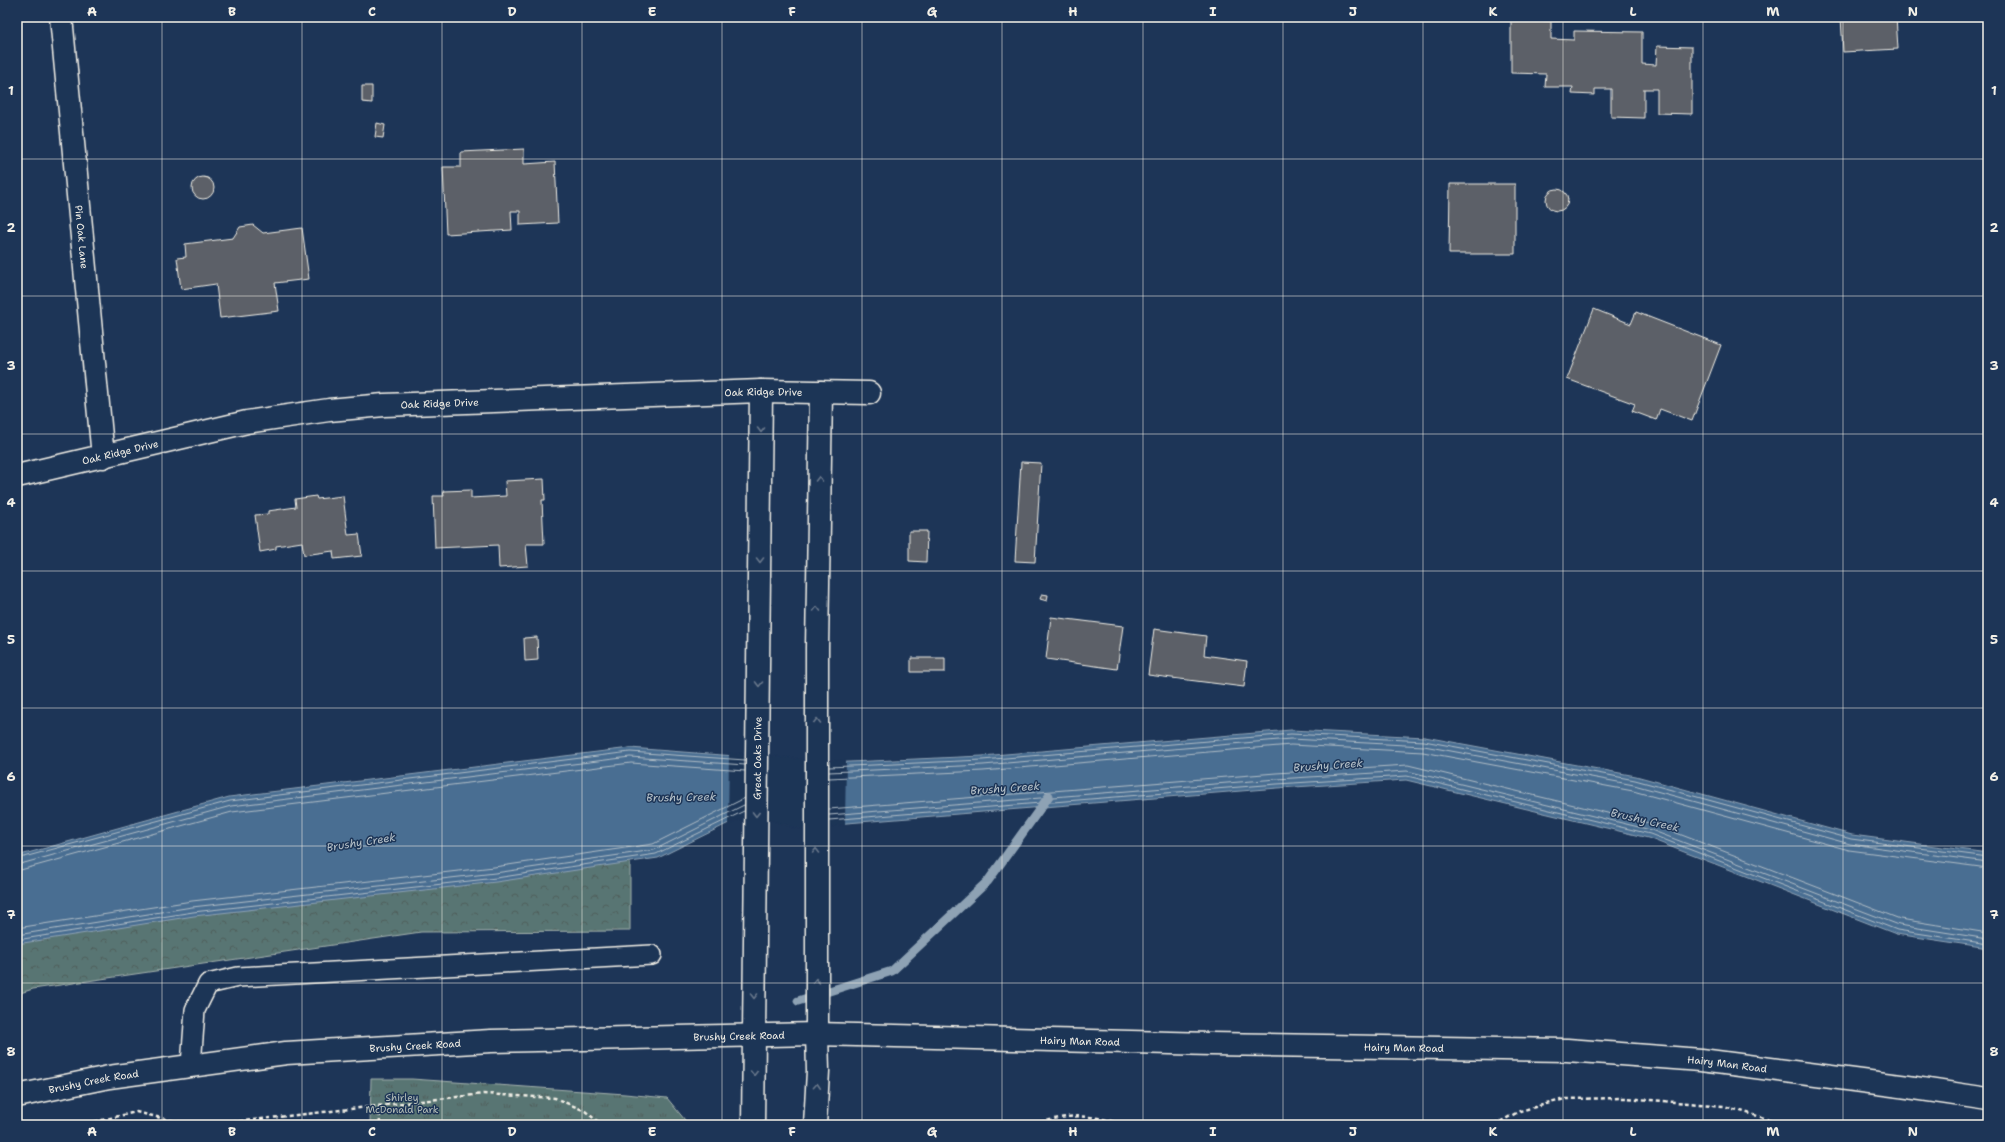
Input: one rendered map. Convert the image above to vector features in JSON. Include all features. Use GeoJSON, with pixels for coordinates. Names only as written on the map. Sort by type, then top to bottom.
{"type":"FeatureCollection","features":[{"type":"Feature","properties":{"kind":"street","name":"Pin Oak Lane"},"geometry":{"type":"LineString","coordinates":[[61,17],[104,456]]}},
{"type":"Feature","properties":{"kind":"street","name":"Oak Ridge Drive"},"geometry":{"type":"LineString","coordinates":[[17,476],[247,422],[329,410],[384,405],[761,391],[869,393]]}},
{"type":"Feature","properties":{"kind":"street","name":"Great Oaks Drive"},"geometry":{"type":"LineString","coordinates":[[754,1125],[754,958],[761,391]]}},
{"type":"Feature","properties":{"kind":"street"},"geometry":{"type":"LineString","coordinates":[[815,1125],[818,1071],[816,1027],[817,648],[821,392]]}},
{"type":"Feature","properties":{"kind":"street","name":"Brushy Creek Road"},"geometry":{"type":"LineString","coordinates":[[17,1096],[109,1077],[286,1053],[483,1041],[626,1039],[754,1034],[816,1027]]}},
{"type":"Feature","properties":{"kind":"street","name":"Hairy Man Road"},"geometry":{"type":"LineString","coordinates":[[816,1027],[1211,1044],[1567,1050],[1701,1060],[1988,1099]]}},
{"type":"Feature","properties":{"kind":"lane"},"geometry":{"type":"LineString","coordinates":[[192,1066],[195,1010],[208,984],[223,980],[246,976],[652,955]]}},
{"type":"Feature","properties":{"kind":"path"},"geometry":{"type":"LineString","coordinates":[[82,1125],[136,1112],[178,1122],[216,1124],[483,1094],[556,1098],[585,1111],[602,1125]]}},
{"type":"Feature","properties":{"kind":"path"},"geometry":{"type":"LineString","coordinates":[[1494,1125],[1520,1111],[1565,1099],[1626,1098],[1724,1106],[1788,1125]]}},
{"type":"Feature","properties":{"kind":"path"},"geometry":{"type":"LineString","coordinates":[[379,1106],[380,1125]]}},
{"type":"Feature","properties":{"kind":"path"},"geometry":{"type":"LineString","coordinates":[[1034,1125],[1049,1120],[1077,1115],[1101,1118],[1124,1125]]}},
{"type":"Feature","properties":{"kind":"green space"},"geometry":{"type":"Polygon","coordinates":[[[630,748],[630,931],[421,932],[33,989],[17,994],[17,857],[630,748]]]}},
{"type":"Feature","properties":{"kind":"green space","name":"Shirley McDonald Park"},"geometry":{"type":"Polygon","coordinates":[[[371,1079],[412,1079],[667,1098],[689,1125],[370,1125],[371,1079]]]}},
{"type":"Feature","properties":{"kind":"water","name":"Brushy Creek"},"geometry":{"type":"Polygon","coordinates":[[[1291,730],[1425,737],[1636,776],[1852,835],[1988,853],[1988,948],[1896,934],[1648,838],[1406,780],[1278,788],[798,827],[753,811],[658,858],[496,882],[194,916],[17,944],[17,856],[229,797],[630,748],[827,763],[982,756],[1291,730]]]}},
{"type":"Feature","properties":{"kind":"pier"},"geometry":{"type":"Polygon","coordinates":[[[729,753],[827,761],[846,760],[845,825],[798,829],[753,813],[728,825],[729,753]]]}},
{"type":"Feature","properties":{"kind":"building"},"geometry":{"type":"Polygon","coordinates":[[[1841,17],[1896,17],[1898,49],[1843,52],[1841,17]]]}},
{"type":"Feature","properties":{"kind":"building"},"geometry":{"type":"Polygon","coordinates":[[[1511,20],[1551,21],[1551,39],[1574,40],[1574,31],[1642,32],[1642,64],[1656,65],[1657,46],[1692,47],[1692,114],[1657,113],[1657,89],[1644,89],[1644,118],[1611,117],[1611,89],[1595,89],[1595,95],[1572,94],[1573,87],[1545,87],[1546,74],[1511,73],[1511,20]]]}},
{"type":"Feature","properties":{"kind":"building"},"geometry":{"type":"Polygon","coordinates":[[[362,86],[372,86],[372,103],[362,102],[362,86]]]}},
{"type":"Feature","properties":{"kind":"building"},"geometry":{"type":"Polygon","coordinates":[[[377,123],[385,125],[383,138],[375,137],[377,123]]]}},
{"type":"Feature","properties":{"kind":"building"},"geometry":{"type":"Polygon","coordinates":[[[524,149],[524,164],[555,162],[558,223],[520,225],[520,211],[511,211],[512,230],[446,234],[443,167],[461,167],[461,152],[524,149]]]}},
{"type":"Feature","properties":{"kind":"building"},"geometry":{"type":"Polygon","coordinates":[[[199,177],[207,177],[214,184],[214,192],[207,199],[199,199],[192,192],[192,184],[199,177]]]}},
{"type":"Feature","properties":{"kind":"building"},"geometry":{"type":"Polygon","coordinates":[[[1450,184],[1515,184],[1515,254],[1449,254],[1450,184]]]}},
{"type":"Feature","properties":{"kind":"building"},"geometry":{"type":"Polygon","coordinates":[[[1557,189],[1565,192],[1568,200],[1565,208],[1557,211],[1549,208],[1546,200],[1549,192],[1557,189]]]}},
{"type":"Feature","properties":{"kind":"building"},"geometry":{"type":"Polygon","coordinates":[[[253,225],[263,233],[302,228],[309,279],[275,283],[279,311],[220,318],[216,284],[181,289],[177,258],[186,257],[185,244],[233,238],[240,227],[253,225]]]}},
{"type":"Feature","properties":{"kind":"building"},"geometry":{"type":"Polygon","coordinates":[[[1594,309],[1631,324],[1636,312],[1721,345],[1692,421],[1660,409],[1656,420],[1632,411],[1635,404],[1567,379],[1594,309]]]}},
{"type":"Feature","properties":{"kind":"building"},"geometry":{"type":"Polygon","coordinates":[[[1021,462],[1041,463],[1035,562],[1015,561],[1021,462]]]}},
{"type":"Feature","properties":{"kind":"building"},"geometry":{"type":"Polygon","coordinates":[[[544,479],[545,500],[542,500],[544,544],[526,544],[528,566],[499,568],[498,545],[435,548],[433,496],[444,496],[443,491],[471,490],[471,498],[506,496],[505,481],[544,479]]]}},
{"type":"Feature","properties":{"kind":"building"},"geometry":{"type":"Polygon","coordinates":[[[316,496],[317,499],[343,496],[348,535],[359,534],[362,556],[334,559],[333,551],[304,555],[302,542],[276,546],[276,549],[260,552],[255,515],[268,514],[268,511],[296,507],[295,499],[316,496]]]}},
{"type":"Feature","properties":{"kind":"building"},"geometry":{"type":"Polygon","coordinates":[[[909,531],[927,531],[926,562],[909,561],[909,531]]]}},
{"type":"Feature","properties":{"kind":"building"},"geometry":{"type":"Polygon","coordinates":[[[1042,594],[1048,595],[1047,601],[1040,599],[1042,594]]]}},
{"type":"Feature","properties":{"kind":"building"},"geometry":{"type":"Polygon","coordinates":[[[1051,617],[1123,626],[1117,669],[1046,659],[1051,617]]]}},
{"type":"Feature","properties":{"kind":"building"},"geometry":{"type":"Polygon","coordinates":[[[1154,629],[1206,636],[1204,655],[1247,661],[1244,687],[1148,675],[1154,629]]]}},
{"type":"Feature","properties":{"kind":"building"},"geometry":{"type":"Polygon","coordinates":[[[537,637],[538,660],[525,661],[524,638],[537,637]]]}},
{"type":"Feature","properties":{"kind":"building"},"geometry":{"type":"Polygon","coordinates":[[[911,658],[945,658],[945,672],[911,672],[911,658]]]}},
{"type":"Feature","properties":{"kind":"waterway"},"geometry":{"type":"LineString","coordinates":[[798,1001],[892,971],[988,881],[1049,796]]}}]}
